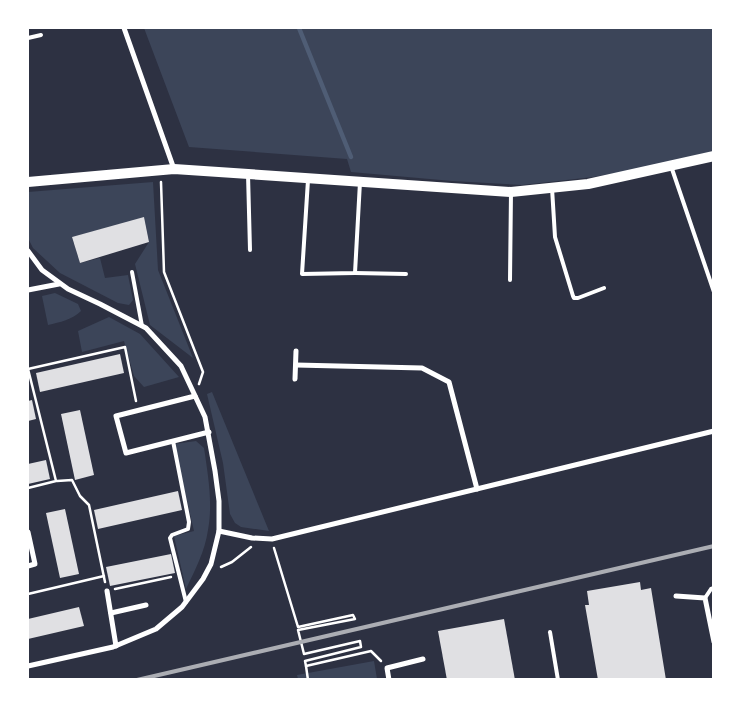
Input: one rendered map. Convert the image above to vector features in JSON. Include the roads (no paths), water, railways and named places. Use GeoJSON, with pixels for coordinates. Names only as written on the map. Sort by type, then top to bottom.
{"type":"FeatureCollection","features":[{"type":"Feature","properties":{"kind":"main road"},"geometry":{"type":"LineString","coordinates":[[28,182],[174,169],[511,192],[588,184],[714,156]]}},
{"type":"Feature","properties":{"kind":"street"},"geometry":{"type":"LineString","coordinates":[[124,28],[174,169]]}},
{"type":"Feature","properties":{"kind":"street"},"geometry":{"type":"LineString","coordinates":[[28,251],[30,258],[59,284],[146,328],[181,366],[206,417],[219,501],[218,531],[211,564],[194,593],[182,607],[156,629],[116,646],[28,666]]}},
{"type":"Feature","properties":{"kind":"street"},"geometry":{"type":"LineString","coordinates":[[28,290],[59,284]]}},
{"type":"Feature","properties":{"kind":"street"},"geometry":{"type":"LineString","coordinates":[[296,351],[296,379]]}},
{"type":"Feature","properties":{"kind":"street"},"geometry":{"type":"LineString","coordinates":[[296,365],[422,368],[449,382],[477,489]]}},
{"type":"Feature","properties":{"kind":"street"},"geometry":{"type":"LineString","coordinates":[[195,396],[116,416],[126,453],[209,432]]}},
{"type":"Feature","properties":{"kind":"street"},"geometry":{"type":"LineString","coordinates":[[218,531],[252,538],[272,539],[714,431]]}},
{"type":"Feature","properties":{"kind":"street"},"geometry":{"type":"LineString","coordinates":[[28,532],[35,564],[28,566]]}},
{"type":"Feature","properties":{"kind":"street"},"geometry":{"type":"LineString","coordinates":[[107,591],[116,646]]}},
{"type":"Feature","properties":{"kind":"street"},"geometry":{"type":"LineString","coordinates":[[676,596],[705,598],[714,642]]}},
{"type":"Feature","properties":{"kind":"street"},"geometry":{"type":"LineString","coordinates":[[111,613],[146,605]]}},
{"type":"Feature","properties":{"kind":"street"},"geometry":{"type":"LineString","coordinates":[[389,680],[387,668],[423,659]]}},
{"type":"Feature","properties":{"kind":"lane"},"geometry":{"type":"LineString","coordinates":[[28,38],[41,36]]}},
{"type":"Feature","properties":{"kind":"lane"},"geometry":{"type":"LineString","coordinates":[[671,166],[714,292]]}},
{"type":"Feature","properties":{"kind":"lane"},"geometry":{"type":"LineString","coordinates":[[248,174],[250,250]]}},
{"type":"Feature","properties":{"kind":"lane"},"geometry":{"type":"LineString","coordinates":[[308,178],[302,274],[406,274]]}},
{"type":"Feature","properties":{"kind":"lane"},"geometry":{"type":"LineString","coordinates":[[355,273],[360,182]]}},
{"type":"Feature","properties":{"kind":"lane"},"geometry":{"type":"LineString","coordinates":[[552,188],[555,237],[572,296],[578,298],[604,288]]}},
{"type":"Feature","properties":{"kind":"lane"},"geometry":{"type":"LineString","coordinates":[[510,280],[511,192]]}},
{"type":"Feature","properties":{"kind":"lane"},"geometry":{"type":"LineString","coordinates":[[132,272],[142,326]]}},
{"type":"Feature","properties":{"kind":"lane"},"geometry":{"type":"LineString","coordinates":[[173,441],[189,527],[186,530],[172,534],[170,538],[186,602]]}},
{"type":"Feature","properties":{"kind":"lane"},"geometry":{"type":"LineString","coordinates":[[705,598],[711,589],[714,588]]}},
{"type":"Feature","properties":{"kind":"lane"},"geometry":{"type":"LineString","coordinates":[[550,632],[558,680]]}},
{"type":"Feature","properties":{"kind":"waterway"},"geometry":{"type":"LineString","coordinates":[[299,28],[351,157]]}},
{"type":"Feature","properties":{"kind":"railway"},"geometry":{"type":"LineString","coordinates":[[137,680],[714,546]]}}]}
